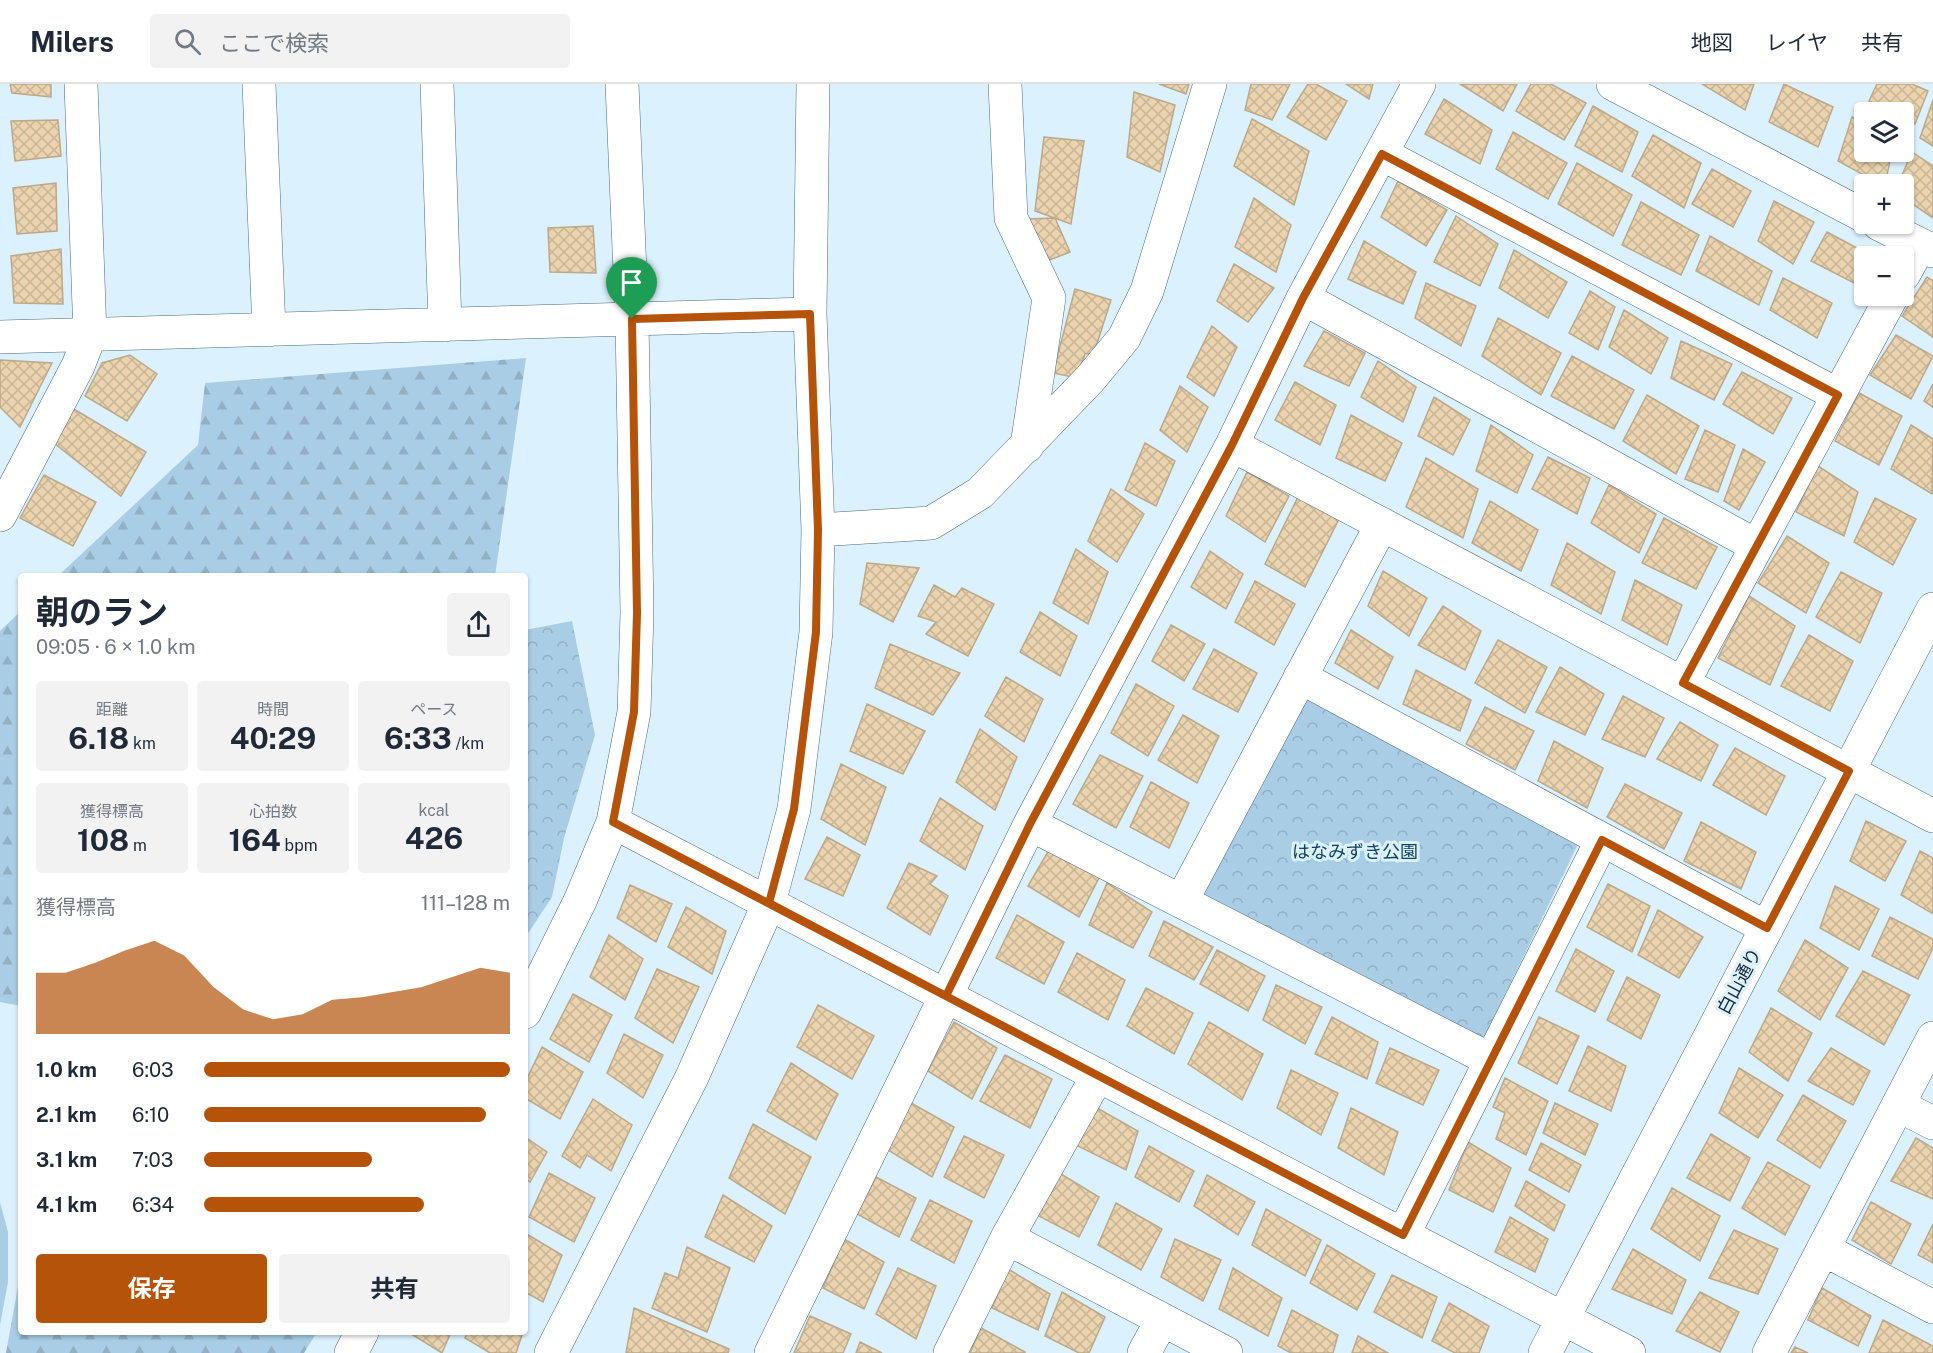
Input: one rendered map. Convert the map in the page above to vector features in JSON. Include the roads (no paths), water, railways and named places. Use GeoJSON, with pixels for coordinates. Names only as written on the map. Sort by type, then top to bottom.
{"type":"FeatureCollection","features":[{"type":"Feature","properties":{"kind":"street"},"geometry":{"type":"LineString","coordinates":[[0,515],[78,366],[90,335],[81,84]]}},
{"type":"Feature","properties":{"kind":"street"},"geometry":{"type":"LineString","coordinates":[[259,84],[269,330]]}},
{"type":"Feature","properties":{"kind":"street"},"geometry":{"type":"LineString","coordinates":[[437,84],[445,325]]}},
{"type":"Feature","properties":{"kind":"street"},"geometry":{"type":"LineString","coordinates":[[528,1006],[580,901],[613,822],[634,712],[637,613],[632,319],[622,84]]}},
{"type":"Feature","properties":{"kind":"street"},"geometry":{"type":"LineString","coordinates":[[551,1353],[692,1077],[769,903],[794,809],[816,632],[818,530],[810,314],[813,84]]}},
{"type":"Feature","properties":{"kind":"street"},"geometry":{"type":"LineString","coordinates":[[1005,84],[1011,218],[1049,298],[1027,446]]}},
{"type":"Feature","properties":{"kind":"street"},"geometry":{"type":"LineString","coordinates":[[818,530],[931,523],[980,493],[1090,379],[1124,338],[1147,291],[1210,84]]}},
{"type":"Feature","properties":{"kind":"street"},"geometry":{"type":"LineString","coordinates":[[771,1353],[1030,824],[1232,445],[1303,298],[1419,84]]}},
{"type":"Feature","properties":{"kind":"street"},"geometry":{"type":"LineString","coordinates":[[1613,84],[1854,211]]}},
{"type":"Feature","properties":{"kind":"street"},"geometry":{"type":"LineString","coordinates":[[1382,154],[1838,395]]}},
{"type":"Feature","properties":{"kind":"street"},"geometry":{"type":"LineString","coordinates":[[1899,234],[1926,248],[1914,262]]}},
{"type":"Feature","properties":{"kind":"street"},"geometry":{"type":"LineString","coordinates":[[1303,298],[1757,546]]}},
{"type":"Feature","properties":{"kind":"street"},"geometry":{"type":"LineString","coordinates":[[1683,683],[1887,306]]}},
{"type":"Feature","properties":{"kind":"street"},"geometry":{"type":"LineString","coordinates":[[0,337],[810,314]]}},
{"type":"Feature","properties":{"kind":"street"},"geometry":{"type":"LineString","coordinates":[[1232,445],[1933,816]]}},
{"type":"Feature","properties":{"kind":"street"},"geometry":{"type":"LineString","coordinates":[[1182,900],[1382,524]]}},
{"type":"Feature","properties":{"kind":"street","name":"白山通り"},"geometry":{"type":"LineString","coordinates":[[1545,1353],[1933,609]]}},
{"type":"Feature","properties":{"kind":"street"},"geometry":{"type":"LineString","coordinates":[[1300,676],[1767,928]]}},
{"type":"Feature","properties":{"kind":"street"},"geometry":{"type":"LineString","coordinates":[[613,822],[1629,1353]]}},
{"type":"Feature","properties":{"kind":"street"},"geometry":{"type":"LineString","coordinates":[[1030,824],[1491,1060]]}},
{"type":"Feature","properties":{"kind":"street"},"geometry":{"type":"LineString","coordinates":[[1403,1235],[1602,840]]}},
{"type":"Feature","properties":{"kind":"street"},"geometry":{"type":"LineString","coordinates":[[1769,1353],[1933,1038]]}},
{"type":"Feature","properties":{"kind":"street"},"geometry":{"type":"LineString","coordinates":[[950,1353],[1007,1238],[1098,1075]]}},
{"type":"Feature","properties":{"kind":"street"},"geometry":{"type":"LineString","coordinates":[[1898,1105],[1933,1123]]}},
{"type":"Feature","properties":{"kind":"street"},"geometry":{"type":"LineString","coordinates":[[1007,1238],[1226,1353]]}},
{"type":"Feature","properties":{"kind":"street"},"geometry":{"type":"LineString","coordinates":[[1823,1249],[1933,1307]]}},
{"type":"Feature","properties":{"kind":"street"},"geometry":{"type":"LineString","coordinates":[[1144,1353],[1162,1320]]}},
{"type":"Feature","properties":{"kind":"street"},"geometry":{"type":"LineString","coordinates":[[351,1353],[360,1335]]}},
{"type":"Feature","properties":{"kind":"park label","name":"はなみずき公園"},"geometry":{"type":"Point","coordinates":[1355,851]}}]}
